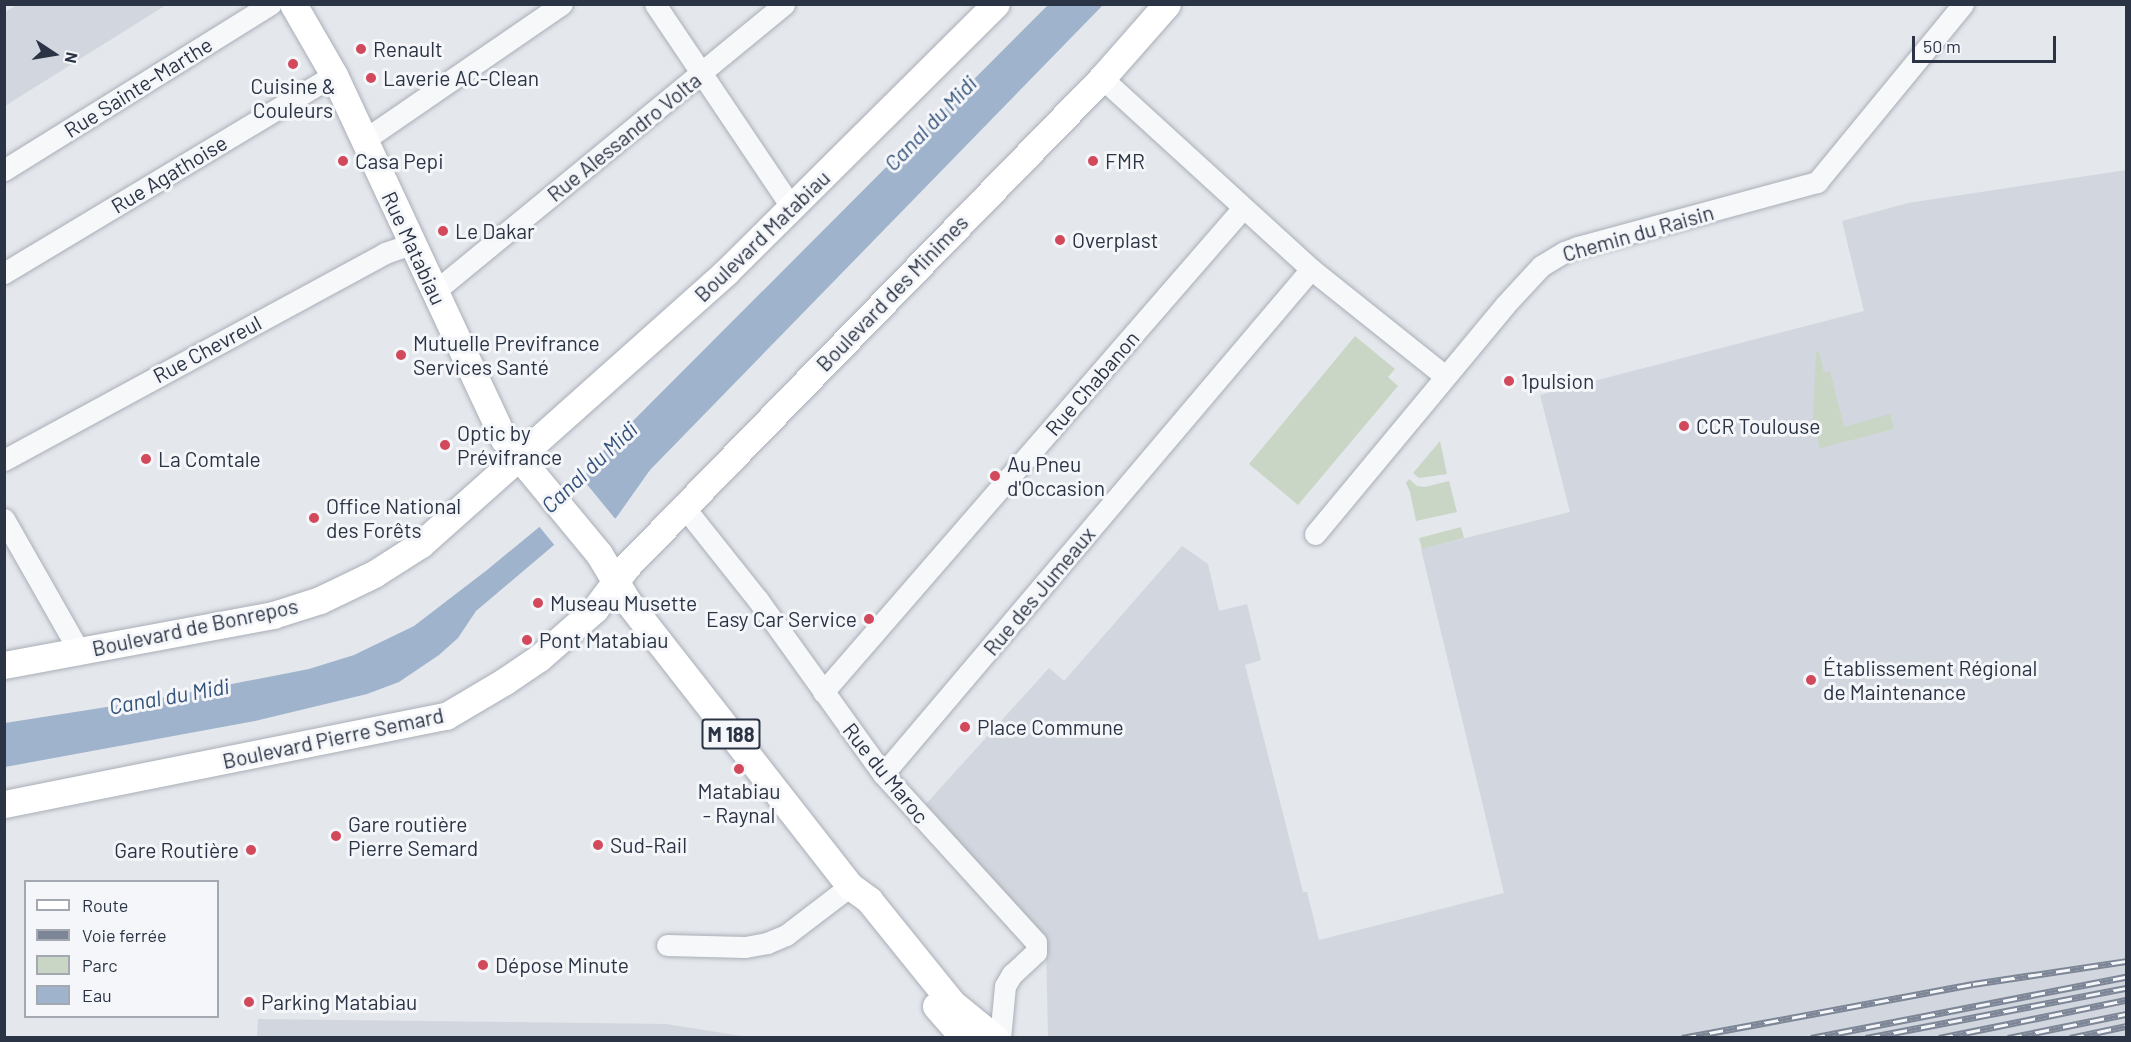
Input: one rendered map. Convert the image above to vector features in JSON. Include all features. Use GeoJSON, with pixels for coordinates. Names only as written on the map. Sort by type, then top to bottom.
{"type":"FeatureCollection","features":[{"type":"Feature","properties":{"kind":"main road","name":"Rue Matabiau"},"geometry":{"type":"LineString","coordinates":[[293,4],[334,75],[504,439],[519,457]]}},
{"type":"Feature","properties":{"kind":"main road","name":"Boulevard Matabiau"},"geometry":{"type":"LineString","coordinates":[[519,457],[674,321],[792,208],[996,4]]}},
{"type":"Feature","properties":{"kind":"main road","name":"Boulevard des Minimes"},"geometry":{"type":"LineString","coordinates":[[615,580],[1102,78],[1167,4]]}},
{"type":"Feature","properties":{"kind":"main road"},"geometry":{"type":"LineString","coordinates":[[519,457],[599,554],[615,580]]}},
{"type":"Feature","properties":{"kind":"main road","name":"Boulevard de Bonrepos"},"geometry":{"type":"LineString","coordinates":[[4,665],[273,615],[320,600],[374,574],[421,544],[519,457]]}},
{"type":"Feature","properties":{"kind":"main road","name":"Boulevard Pierre Semard"},"geometry":{"type":"LineString","coordinates":[[4,804],[446,716],[539,658],[595,609],[615,580]]}},
{"type":"Feature","properties":{"kind":"main road","name":"M 188"},"geometry":{"type":"LineString","coordinates":[[615,580],[628,602],[850,886],[861,909],[964,1038]]}},
{"type":"Feature","properties":{"kind":"main road","name":"M 188"},"geometry":{"type":"LineString","coordinates":[[850,886],[869,900],[952,1003],[995,1038]]}},
{"type":"Feature","properties":{"kind":"street","name":"Rue Sainte-Marthe"},"geometry":{"type":"LineString","coordinates":[[4,170],[271,4]]}},
{"type":"Feature","properties":{"kind":"street"},"geometry":{"type":"LineString","coordinates":[[364,140],[562,4]]}},
{"type":"Feature","properties":{"kind":"street"},"geometry":{"type":"LineString","coordinates":[[655,4],[792,208]]}},
{"type":"Feature","properties":{"kind":"street","name":"Rue Alessandro Volta"},"geometry":{"type":"LineString","coordinates":[[434,291],[784,4]]}},
{"type":"Feature","properties":{"kind":"street","name":"Chemin du Raisin"},"geometry":{"type":"LineString","coordinates":[[1315,534],[1532,274],[1564,252],[1817,182],[1964,4]]}},
{"type":"Feature","properties":{"kind":"street","name":"Rue Agathoise"},"geometry":{"type":"LineString","coordinates":[[4,273],[334,75]]}},
{"type":"Feature","properties":{"kind":"street"},"geometry":{"type":"LineString","coordinates":[[1102,78],[1242,209],[1311,269],[1445,376]]}},
{"type":"Feature","properties":{"kind":"street","name":"Rue Chabanon"},"geometry":{"type":"LineString","coordinates":[[823,692],[1242,209]]}},
{"type":"Feature","properties":{"kind":"street","name":"Rue Chevreul"},"geometry":{"type":"LineString","coordinates":[[4,460],[385,253],[411,244]]}},
{"type":"Feature","properties":{"kind":"street","name":"Rue des Jumeaux"},"geometry":{"type":"LineString","coordinates":[[883,774],[1311,269]]}},
{"type":"Feature","properties":{"kind":"street","name":"Rue du Maroc"},"geometry":{"type":"LineString","coordinates":[[684,507],[753,593],[883,774],[1036,942],[1036,952],[1012,974],[1005,986],[1000,1038]]}},
{"type":"Feature","properties":{"kind":"street"},"geometry":{"type":"LineString","coordinates":[[4,519],[79,651]]}},
{"type":"Feature","properties":{"kind":"street"},"geometry":{"type":"LineString","coordinates":[[667,945],[745,947],[766,943],[786,935],[850,886]]}},
{"type":"Feature","properties":{"kind":"shaded area"},"geometry":{"type":"Polygon","coordinates":[[[17,5],[166,5],[5,106],[5,12],[17,5]]]}},
{"type":"Feature","properties":{"kind":"shaded area"},"geometry":{"type":"Polygon","coordinates":[[[2126,170],[2126,1037],[1048,1037],[1046,942],[926,804],[1049,668],[1064,681],[1182,546],[1208,564],[1219,611],[1247,604],[1261,660],[1245,665],[1303,892],[1307,892],[1319,940],[1504,893],[1421,549],[1570,512],[1540,395],[1864,311],[1842,221],[1908,203],[2126,170]]]}},
{"type":"Feature","properties":{"kind":"shaded area"},"geometry":{"type":"Polygon","coordinates":[[[258,1019],[666,1024],[748,1037],[257,1038],[258,1019]]]}},
{"type":"Feature","properties":{"kind":"green space"},"geometry":{"type":"Polygon","coordinates":[[[1355,336],[1395,369],[1388,377],[1398,386],[1298,505],[1249,464],[1355,336]]]}},
{"type":"Feature","properties":{"kind":"green space"},"geometry":{"type":"Polygon","coordinates":[[[1819,351],[1824,373],[1830,371],[1844,427],[1890,414],[1894,429],[1820,448],[1813,421],[1816,352],[1819,351]]]}},
{"type":"Feature","properties":{"kind":"green space"},"geometry":{"type":"Polygon","coordinates":[[[1440,441],[1447,474],[1419,478],[1413,473],[1440,441]]]}},
{"type":"Feature","properties":{"kind":"green space"},"geometry":{"type":"Polygon","coordinates":[[[1409,479],[1417,486],[1425,487],[1449,481],[1457,512],[1416,521],[1406,483],[1409,479]]]}},
{"type":"Feature","properties":{"kind":"green space"},"geometry":{"type":"Polygon","coordinates":[[[1461,527],[1464,538],[1422,549],[1419,538],[1461,527]]]}},
{"type":"Feature","properties":{"kind":"water"},"geometry":{"type":"Polygon","coordinates":[[[1048,5],[1103,5],[650,470],[616,518],[554,545],[476,611],[458,638],[439,655],[399,682],[367,694],[255,721],[5,767],[5,723],[145,701],[309,669],[354,655],[414,626],[577,496],[591,463],[1048,5]]]}},
{"type":"Feature","properties":{"kind":"pier"},"geometry":{"type":"Polygon","coordinates":[[[580,476],[617,521],[556,547],[538,525],[575,494],[580,476]]]}},
{"type":"Feature","properties":{"kind":"railway"},"geometry":{"type":"LineString","coordinates":[[1682,1038],[1973,984],[2126,961]]}},
{"type":"Feature","properties":{"kind":"railway"},"geometry":{"type":"LineString","coordinates":[[1811,1038],[2126,977]]}},
{"type":"Feature","properties":{"kind":"railway"},"geometry":{"type":"LineString","coordinates":[[1866,1038],[2126,988]]}},
{"type":"Feature","properties":{"kind":"railway"},"geometry":{"type":"LineString","coordinates":[[1939,1038],[2126,1000]]}},
{"type":"Feature","properties":{"kind":"railway"},"geometry":{"type":"LineString","coordinates":[[2008,1038],[2126,1014]]}},
{"type":"Feature","properties":{"kind":"railway"},"geometry":{"type":"LineString","coordinates":[[2070,1038],[2126,1026]]}},
{"type":"Feature","properties":{"kind":"place","name":"Renault"},"geometry":{"type":"Point","coordinates":[361,49]}},
{"type":"Feature","properties":{"kind":"place","name":"Cuisine & Couleurs"},"geometry":{"type":"Point","coordinates":[293,64]}},
{"type":"Feature","properties":{"kind":"place","name":"Laverie AC-Clean"},"geometry":{"type":"Point","coordinates":[371,78]}},
{"type":"Feature","properties":{"kind":"place","name":"Casa Pepi"},"geometry":{"type":"Point","coordinates":[343,161]}},
{"type":"Feature","properties":{"kind":"place","name":"FMR"},"geometry":{"type":"Point","coordinates":[1093,161]}},
{"type":"Feature","properties":{"kind":"place","name":"Le Dakar"},"geometry":{"type":"Point","coordinates":[443,231]}},
{"type":"Feature","properties":{"kind":"place","name":"Overplast"},"geometry":{"type":"Point","coordinates":[1060,240]}},
{"type":"Feature","properties":{"kind":"place","name":"Mutuelle Previfrance Services Santé"},"geometry":{"type":"Point","coordinates":[401,355]}},
{"type":"Feature","properties":{"kind":"place","name":"1pulsion"},"geometry":{"type":"Point","coordinates":[1509,381]}},
{"type":"Feature","properties":{"kind":"place","name":"CCR Toulouse"},"geometry":{"type":"Point","coordinates":[1684,426]}},
{"type":"Feature","properties":{"kind":"place","name":"Optic by Prévifrance"},"geometry":{"type":"Point","coordinates":[445,445]}},
{"type":"Feature","properties":{"kind":"place","name":"La Comtale"},"geometry":{"type":"Point","coordinates":[146,459]}},
{"type":"Feature","properties":{"kind":"place","name":"Au Pneu d'Occasion"},"geometry":{"type":"Point","coordinates":[995,476]}},
{"type":"Feature","properties":{"kind":"place","name":"Office National des Forêts"},"geometry":{"type":"Point","coordinates":[314,518]}},
{"type":"Feature","properties":{"kind":"place","name":"Museau Musette"},"geometry":{"type":"Point","coordinates":[538,603]}},
{"type":"Feature","properties":{"kind":"place","name":"Easy Car Service"},"geometry":{"type":"Point","coordinates":[869,619]}},
{"type":"Feature","properties":{"kind":"place","name":"Pont Matabiau"},"geometry":{"type":"Point","coordinates":[527,640]}},
{"type":"Feature","properties":{"kind":"place","name":"Établissement Régional de Maintenance"},"geometry":{"type":"Point","coordinates":[1811,680]}},
{"type":"Feature","properties":{"kind":"place","name":"Place Commune"},"geometry":{"type":"Point","coordinates":[965,727]}},
{"type":"Feature","properties":{"kind":"place","name":"Matabiau - Raynal"},"geometry":{"type":"Point","coordinates":[739,769]}},
{"type":"Feature","properties":{"kind":"place","name":"Gare routière Pierre Semard"},"geometry":{"type":"Point","coordinates":[336,836]}},
{"type":"Feature","properties":{"kind":"place","name":"Sud-Rail"},"geometry":{"type":"Point","coordinates":[598,845]}},
{"type":"Feature","properties":{"kind":"place","name":"Gare Routière"},"geometry":{"type":"Point","coordinates":[251,850]}},
{"type":"Feature","properties":{"kind":"place","name":"Dépose Minute"},"geometry":{"type":"Point","coordinates":[483,965]}},
{"type":"Feature","properties":{"kind":"place","name":"Parking Matabiau"},"geometry":{"type":"Point","coordinates":[249,1002]}},
{"type":"Feature","properties":{"kind":"water label","name":"Canal du Midi"},"geometry":{"type":"Point","coordinates":[930,123]}},
{"type":"Feature","properties":{"kind":"water label","name":"Canal du Midi"},"geometry":{"type":"Point","coordinates":[589,467]}},
{"type":"Feature","properties":{"kind":"water label","name":"Canal du Midi"},"geometry":{"type":"Point","coordinates":[169,696]}}]}
